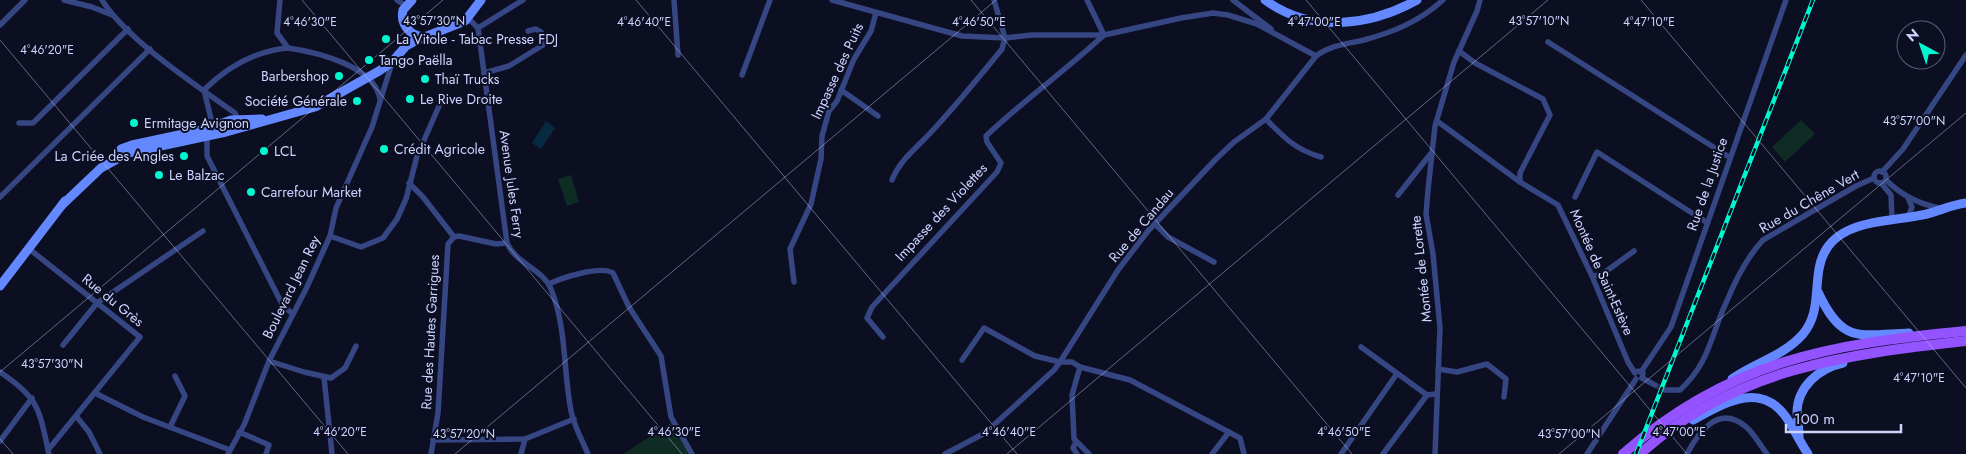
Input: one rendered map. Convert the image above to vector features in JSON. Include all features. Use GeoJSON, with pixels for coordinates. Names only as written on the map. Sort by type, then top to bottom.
{"type":"FeatureCollection","features":[{"type":"Feature","properties":{"kind":"main road"},"geometry":{"type":"LineString","coordinates":[[62,204],[101,168],[128,153],[206,137],[315,108],[392,62],[406,46],[422,37],[432,35],[468,18],[473,4],[481,0]]}},
{"type":"Feature","properties":{"kind":"main road"},"geometry":{"type":"LineString","coordinates":[[1265,0],[1300,18],[1340,23],[1384,15],[1417,0]]}},
{"type":"Feature","properties":{"kind":"main road"},"geometry":{"type":"LineString","coordinates":[[406,46],[407,30],[402,20],[409,3]]}},
{"type":"Feature","properties":{"kind":"main road"},"geometry":{"type":"LineString","coordinates":[[407,30],[422,37]]}},
{"type":"Feature","properties":{"kind":"main road"},"geometry":{"type":"LineString","coordinates":[[0,286],[87,172],[115,152],[132,145],[238,120],[269,119]]}},
{"type":"Feature","properties":{"kind":"main road"},"geometry":{"type":"LineString","coordinates":[[1724,385],[1744,370],[1771,358],[1803,334],[1813,318],[1818,292],[1819,266],[1829,246],[1837,238],[1857,226],[1908,217],[1965,203]]}},
{"type":"Feature","properties":{"kind":"main road"},"geometry":{"type":"LineString","coordinates":[[1818,292],[1825,308],[1835,322],[1861,334],[1963,336]]}},
{"type":"Feature","properties":{"kind":"main road"},"geometry":{"type":"LineString","coordinates":[[1623,454],[1682,407],[1724,385],[1762,369],[1803,356],[1856,344],[1963,336]]}},
{"type":"Feature","properties":{"kind":"main road"},"geometry":{"type":"LineString","coordinates":[[1799,437],[1799,403],[1808,383],[1824,370],[1845,363],[1963,336]]}},
{"type":"Feature","properties":{"kind":"main road"},"geometry":{"type":"LineString","coordinates":[[1640,454],[1693,413],[1718,399],[1790,369],[1963,336]]}},
{"type":"Feature","properties":{"kind":"main road"},"geometry":{"type":"LineString","coordinates":[[1657,439],[1719,406],[1742,398],[1752,397],[1762,399],[1777,407],[1799,437],[1808,454]]}},
{"type":"Feature","properties":{"kind":"street"},"geometry":{"type":"LineString","coordinates":[[0,25],[25,0]]}},
{"type":"Feature","properties":{"kind":"street"},"geometry":{"type":"LineString","coordinates":[[64,0],[92,7],[112,15]]}},
{"type":"Feature","properties":{"kind":"street"},"geometry":{"type":"LineString","coordinates":[[102,0],[112,15],[150,49],[236,113],[238,120],[234,130]]}},
{"type":"Feature","properties":{"kind":"street"},"geometry":{"type":"LineString","coordinates":[[280,0],[277,33],[288,48]]}},
{"type":"Feature","properties":{"kind":"street"},"geometry":{"type":"LineString","coordinates":[[397,0],[409,3]]}},
{"type":"Feature","properties":{"kind":"street"},"geometry":{"type":"LineString","coordinates":[[468,18],[478,28],[522,0]]}},
{"type":"Feature","properties":{"kind":"street"},"geometry":{"type":"LineString","coordinates":[[674,0],[678,55]]}},
{"type":"Feature","properties":{"kind":"street"},"geometry":{"type":"LineString","coordinates":[[742,75],[770,0]]}},
{"type":"Feature","properties":{"kind":"street"},"geometry":{"type":"LineString","coordinates":[[832,0],[962,36],[1005,38],[1032,35],[1104,35],[1213,13],[1228,15],[1257,24],[1316,56],[1335,46],[1394,31],[1418,20],[1443,0]]}},
{"type":"Feature","properties":{"kind":"street"},"geometry":{"type":"LineString","coordinates":[[892,180],[896,171],[912,150],[932,132],[1002,49],[1005,38],[994,0]]}},
{"type":"Feature","properties":{"kind":"street"},"geometry":{"type":"LineString","coordinates":[[1087,0],[1104,35]]}},
{"type":"Feature","properties":{"kind":"street"},"geometry":{"type":"LineString","coordinates":[[1233,0],[1278,36]]}},
{"type":"Feature","properties":{"kind":"street","name":"Montée de Lorette"},"geometry":{"type":"LineString","coordinates":[[1435,454],[1440,328],[1438,295],[1426,214],[1432,152],[1437,121],[1459,51],[1480,0]]}},
{"type":"Feature","properties":{"kind":"street","name":"Rue de la Justice"},"geometry":{"type":"LineString","coordinates":[[1587,454],[1671,327],[1706,222],[1786,0]]}},
{"type":"Feature","properties":{"kind":"street","name":"Impasse des Puits"},"geometry":{"type":"LineString","coordinates":[[794,282],[790,249],[811,204],[820,159],[822,136],[829,111],[842,90],[854,59],[870,31],[876,13]]}},
{"type":"Feature","properties":{"kind":"street","name":"Avenue Jules Ferry"},"geometry":{"type":"LineString","coordinates":[[478,28],[507,243],[514,256],[549,284]]}},
{"type":"Feature","properties":{"kind":"street"},"geometry":{"type":"LineString","coordinates":[[19,123],[33,123],[128,29]]}},
{"type":"Feature","properties":{"kind":"street"},"geometry":{"type":"LineString","coordinates":[[484,73],[509,66],[543,45],[545,42],[541,32],[536,29],[528,31]]}},
{"type":"Feature","properties":{"kind":"street","name":"Impasse des Violettes"},"geometry":{"type":"LineString","coordinates":[[883,337],[867,318],[872,307],[997,172],[1001,163],[987,142],[986,136],[1018,106],[1076,61],[1104,35]]}},
{"type":"Feature","properties":{"kind":"street"},"geometry":{"type":"LineString","coordinates":[[1548,42],[1729,157]]}},
{"type":"Feature","properties":{"kind":"street"},"geometry":{"type":"LineString","coordinates":[[204,90],[230,68],[268,50],[288,48],[309,51],[346,64],[369,77],[378,90],[380,101]]}},
{"type":"Feature","properties":{"kind":"street"},"geometry":{"type":"LineString","coordinates":[[0,197],[150,49]]}},
{"type":"Feature","properties":{"kind":"street"},"geometry":{"type":"LineString","coordinates":[[1459,51],[1475,63],[1543,99],[1550,116],[1520,173],[1520,182]]}},
{"type":"Feature","properties":{"kind":"street"},"geometry":{"type":"LineString","coordinates":[[1944,209],[1925,206],[1883,182],[1875,182],[1874,178],[1876,172],[1882,172],[1903,149],[1966,55]]}},
{"type":"Feature","properties":{"kind":"street","name":"Rue de Candau"},"geometry":{"type":"LineString","coordinates":[[945,454],[985,433],[1054,370],[1118,270],[1148,231],[1156,225],[1215,160],[1234,142],[1266,119],[1316,56]]}},
{"type":"Feature","properties":{"kind":"street","name":"Boulevard Jean Rey"},"geometry":{"type":"LineString","coordinates":[[229,452],[240,432],[269,361],[330,236],[336,208],[372,127],[392,62]]}},
{"type":"Feature","properties":{"kind":"street"},"geometry":{"type":"LineString","coordinates":[[204,90],[212,127],[206,137],[207,156],[283,306],[293,314]]}},
{"type":"Feature","properties":{"kind":"street"},"geometry":{"type":"LineString","coordinates":[[842,90],[878,116]]}},
{"type":"Feature","properties":{"kind":"street"},"geometry":{"type":"LineString","coordinates":[[330,236],[361,247],[383,238],[397,219],[406,199],[417,156],[442,97]]}},
{"type":"Feature","properties":{"kind":"street"},"geometry":{"type":"LineString","coordinates":[[1266,119],[1285,140],[1304,152],[1321,157]]}},
{"type":"Feature","properties":{"kind":"street","name":"Montée de Saint-Estève"},"geometry":{"type":"LineString","coordinates":[[1437,121],[1520,182],[1558,205],[1592,276],[1628,362],[1639,375]]}},
{"type":"Feature","properties":{"kind":"street"},"geometry":{"type":"LineString","coordinates":[[1398,195],[1432,152]]}},
{"type":"Feature","properties":{"kind":"street"},"geometry":{"type":"LineString","coordinates":[[1575,197],[1597,152],[1706,222]]}},
{"type":"Feature","properties":{"kind":"street"},"geometry":{"type":"LineString","coordinates":[[1882,172],[1886,176],[1883,182]]}},
{"type":"Feature","properties":{"kind":"street","name":"Rue du Chêne Vert"},"geometry":{"type":"LineString","coordinates":[[1665,390],[1680,390],[1691,380],[1704,362],[1726,303],[1754,250],[1764,240],[1856,186],[1874,178]]}},
{"type":"Feature","properties":{"kind":"street"},"geometry":{"type":"LineString","coordinates":[[1883,182],[1891,195],[1892,219]]}},
{"type":"Feature","properties":{"kind":"street"},"geometry":{"type":"LineString","coordinates":[[409,184],[423,197],[454,237],[496,244],[507,243]]}},
{"type":"Feature","properties":{"kind":"street"},"geometry":{"type":"LineString","coordinates":[[1908,198],[1912,206],[1908,217]]}},
{"type":"Feature","properties":{"kind":"street"},"geometry":{"type":"LineString","coordinates":[[1156,225],[1168,237],[1214,262]]}},
{"type":"Feature","properties":{"kind":"street"},"geometry":{"type":"LineString","coordinates":[[62,345],[97,303],[203,231]]}},
{"type":"Feature","properties":{"kind":"street","name":"Rue des Hautes Garrigues"},"geometry":{"type":"LineString","coordinates":[[431,454],[438,413],[446,302],[446,250],[454,237]]}},
{"type":"Feature","properties":{"kind":"street","name":"Rue du Grès"},"geometry":{"type":"LineString","coordinates":[[28,248],[140,336],[49,452]]}},
{"type":"Feature","properties":{"kind":"street"},"geometry":{"type":"LineString","coordinates":[[1592,276],[1601,275],[1634,252]]}},
{"type":"Feature","properties":{"kind":"street"},"geometry":{"type":"LineString","coordinates":[[588,454],[574,420],[565,349],[556,304],[549,284],[561,279],[600,270],[613,273],[629,307],[661,356],[671,417],[692,454]]}},
{"type":"Feature","properties":{"kind":"street"},"geometry":{"type":"LineString","coordinates":[[962,360],[984,328],[1036,356],[1060,362],[1072,362],[1130,380],[1240,438],[1244,454]]}},
{"type":"Feature","properties":{"kind":"street"},"geometry":{"type":"LineString","coordinates":[[269,361],[331,378],[347,364],[356,346]]}},
{"type":"Feature","properties":{"kind":"street"},"geometry":{"type":"LineString","coordinates":[[1362,347],[1396,375],[1427,395],[1436,394]]}},
{"type":"Feature","properties":{"kind":"street"},"geometry":{"type":"LineString","coordinates":[[1438,370],[1457,372],[1481,364],[1487,364],[1506,379],[1504,397]]}},
{"type":"Feature","properties":{"kind":"street"},"geometry":{"type":"LineString","coordinates":[[1080,366],[1072,395],[1074,439],[1089,454]]}},
{"type":"Feature","properties":{"kind":"street"},"geometry":{"type":"LineString","coordinates":[[0,372],[25,389],[32,398],[42,422],[49,452]]}},
{"type":"Feature","properties":{"kind":"street"},"geometry":{"type":"LineString","coordinates":[[1341,454],[1396,375]]}},
{"type":"Feature","properties":{"kind":"street"},"geometry":{"type":"LineString","coordinates":[[1639,375],[1655,385]]}},
{"type":"Feature","properties":{"kind":"street"},"geometry":{"type":"LineString","coordinates":[[170,427],[185,396],[176,376]]}},
{"type":"Feature","properties":{"kind":"street"},"geometry":{"type":"LineString","coordinates":[[324,377],[332,454]]}},
{"type":"Feature","properties":{"kind":"street"},"geometry":{"type":"LineString","coordinates":[[95,393],[229,452]]}},
{"type":"Feature","properties":{"kind":"street"},"geometry":{"type":"LineString","coordinates":[[1383,454],[1427,395]]}},
{"type":"Feature","properties":{"kind":"street"},"geometry":{"type":"LineString","coordinates":[[0,441],[32,398]]}},
{"type":"Feature","properties":{"kind":"street"},"geometry":{"type":"LineString","coordinates":[[76,416],[89,432],[100,454]]}},
{"type":"Feature","properties":{"kind":"street"},"geometry":{"type":"LineString","coordinates":[[1688,454],[1706,425],[1722,419],[1730,419],[1744,425],[1767,454]]}},
{"type":"Feature","properties":{"kind":"street"},"geometry":{"type":"LineString","coordinates":[[433,440],[525,439],[574,420]]}},
{"type":"Feature","properties":{"kind":"street"},"geometry":{"type":"LineString","coordinates":[[240,432],[269,445],[266,454]]}},
{"type":"Feature","properties":{"kind":"street"},"geometry":{"type":"LineString","coordinates":[[1212,454],[1229,432]]}},
{"type":"Feature","properties":{"kind":"street"},"geometry":{"type":"LineString","coordinates":[[521,454],[525,439]]}},
{"type":"Feature","properties":{"kind":"street"},"geometry":{"type":"LineString","coordinates":[[1076,442],[1073,448],[1077,454]]}},
{"type":"Feature","properties":{"kind":"green space"},"geometry":{"type":"Polygon","coordinates":[[[1801,120],[1815,134],[1785,162],[1772,147],[1801,120]]]}},
{"type":"Feature","properties":{"kind":"green space"},"geometry":{"type":"Polygon","coordinates":[[[571,175],[579,202],[567,206],[558,179],[571,175]]]}},
{"type":"Feature","properties":{"kind":"green space"},"geometry":{"type":"Polygon","coordinates":[[[671,423],[690,454],[623,454],[671,423]]]}},
{"type":"Feature","properties":{"kind":"water"},"geometry":{"type":"Polygon","coordinates":[[[546,121],[555,128],[541,149],[532,143],[546,121]]]}},
{"type":"Feature","properties":{"kind":"tunnel"},"geometry":{"type":"LineString","coordinates":[[1655,385],[1665,390]]}},
{"type":"Feature","properties":{"kind":"railway"},"geometry":{"type":"LineString","coordinates":[[1636,454],[1813,0]]}},
{"type":"Feature","properties":{"kind":"place","name":"La Vitole - Tabac Presse FDJ"},"geometry":{"type":"Point","coordinates":[386,39]}},
{"type":"Feature","properties":{"kind":"place","name":"Tango Paëlla"},"geometry":{"type":"Point","coordinates":[369,60]}},
{"type":"Feature","properties":{"kind":"place","name":"Barbershop"},"geometry":{"type":"Point","coordinates":[339,76]}},
{"type":"Feature","properties":{"kind":"place","name":"Thaï Trucks"},"geometry":{"type":"Point","coordinates":[425,79]}},
{"type":"Feature","properties":{"kind":"place","name":"Le Rive Droite"},"geometry":{"type":"Point","coordinates":[410,99]}},
{"type":"Feature","properties":{"kind":"place","name":"Société Générale"},"geometry":{"type":"Point","coordinates":[357,101]}},
{"type":"Feature","properties":{"kind":"place","name":"Ermitage Avignon"},"geometry":{"type":"Point","coordinates":[134,123]}},
{"type":"Feature","properties":{"kind":"place","name":"Crédit Agricole"},"geometry":{"type":"Point","coordinates":[384,149]}},
{"type":"Feature","properties":{"kind":"place","name":"LCL"},"geometry":{"type":"Point","coordinates":[264,151]}},
{"type":"Feature","properties":{"kind":"place","name":"La Criée des Angles"},"geometry":{"type":"Point","coordinates":[184,156]}},
{"type":"Feature","properties":{"kind":"place","name":"Le Balzac"},"geometry":{"type":"Point","coordinates":[159,175]}},
{"type":"Feature","properties":{"kind":"place","name":"Carrefour Market"},"geometry":{"type":"Point","coordinates":[251,192]}}]}
